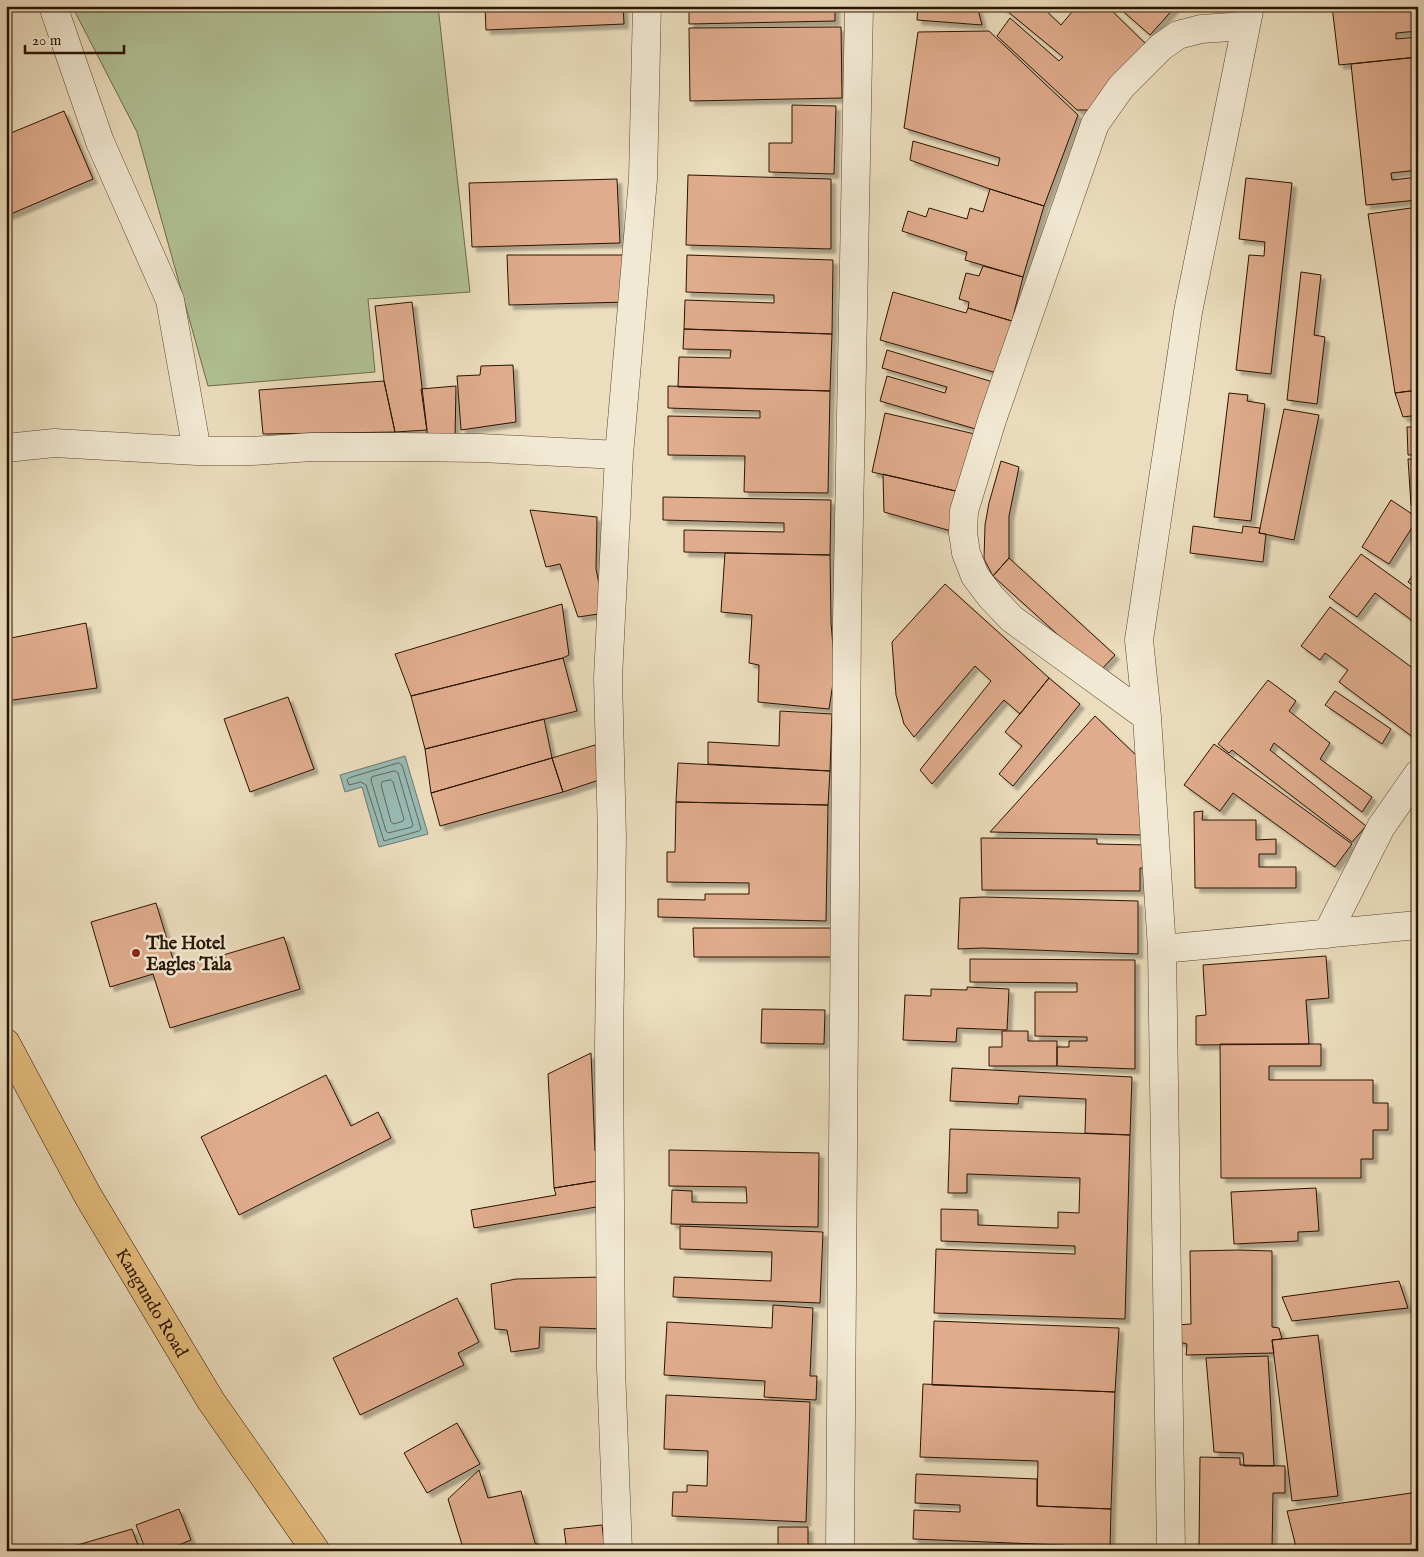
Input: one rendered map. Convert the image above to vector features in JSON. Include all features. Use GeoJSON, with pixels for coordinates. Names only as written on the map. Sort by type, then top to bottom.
{"type":"FeatureCollection","features":[{"type":"Feature","properties":{"kind":"highway","name":"Kangundo Road"},"geometry":{"type":"LineString","coordinates":[[6,1043],[88,1196],[211,1401],[316,1551]]}},
{"type":"Feature","properties":{"kind":"street"},"geometry":{"type":"LineString","coordinates":[[53,6],[100,142],[170,300],[198,451]]}},
{"type":"Feature","properties":{"kind":"street"},"geometry":{"type":"LineString","coordinates":[[618,1551],[611,1358],[610,1043],[612,837],[608,678],[619,455],[643,179],[647,6]]}},
{"type":"Feature","properties":{"kind":"street"},"geometry":{"type":"LineString","coordinates":[[840,1551],[846,641],[859,6]]}},
{"type":"Feature","properties":{"kind":"street"},"geometry":{"type":"LineString","coordinates":[[1147,717],[1012,619],[991,598],[975,576],[966,553],[963,533],[964,510],[992,420],[1095,124],[1121,87],[1161,47],[1178,35],[1248,16],[1188,312],[1139,640],[1147,717],[1162,949],[1171,1551]]}},
{"type":"Feature","properties":{"kind":"street"},"geometry":{"type":"LineString","coordinates":[[6,448],[54,443],[198,451],[252,451],[312,447],[401,447],[481,448],[619,455]]}},
{"type":"Feature","properties":{"kind":"street"},"geometry":{"type":"LineString","coordinates":[[1327,934],[1381,826],[1418,774]]}},
{"type":"Feature","properties":{"kind":"street"},"geometry":{"type":"LineString","coordinates":[[1162,949],[1418,925]]}},
{"type":"Feature","properties":{"kind":"green space"},"geometry":{"type":"Polygon","coordinates":[[[72,6],[438,6],[470,292],[368,299],[375,372],[208,386],[137,132],[72,6]]]}},
{"type":"Feature","properties":{"kind":"water"},"geometry":{"type":"Polygon","coordinates":[[[405,756],[428,834],[379,847],[362,787],[345,792],[340,775],[405,756]]]}},
{"type":"Feature","properties":{"kind":"building"},"geometry":{"type":"Polygon","coordinates":[[[485,6],[623,6],[624,24],[486,30],[485,6]]]}},
{"type":"Feature","properties":{"kind":"building"},"geometry":{"type":"Polygon","coordinates":[[[689,6],[835,6],[835,21],[689,24],[689,6]]]}},
{"type":"Feature","properties":{"kind":"building"},"geometry":{"type":"Polygon","coordinates":[[[918,6],[977,6],[982,25],[917,20],[918,6]]]}},
{"type":"Feature","properties":{"kind":"building"},"geometry":{"type":"Polygon","coordinates":[[[1001,6],[1041,6],[1061,25],[1077,6],[1107,6],[1150,48],[1093,110],[1077,110],[997,36],[1010,18],[1059,61],[1063,57],[1001,6]]]}},
{"type":"Feature","properties":{"kind":"building"},"geometry":{"type":"Polygon","coordinates":[[[1117,6],[1176,6],[1150,35],[1117,6]]]}},
{"type":"Feature","properties":{"kind":"building"},"geometry":{"type":"Polygon","coordinates":[[[1332,6],[1418,6],[1418,31],[1396,33],[1396,39],[1418,37],[1418,57],[1339,65],[1332,6]]]}},
{"type":"Feature","properties":{"kind":"building"},"geometry":{"type":"Polygon","coordinates":[[[841,27],[842,98],[690,101],[689,28],[841,27]]]}},
{"type":"Feature","properties":{"kind":"building"},"geometry":{"type":"Polygon","coordinates":[[[989,31],[1078,115],[1044,206],[910,160],[913,141],[998,166],[1000,158],[904,128],[918,32],[989,31]]]}},
{"type":"Feature","properties":{"kind":"building"},"geometry":{"type":"Polygon","coordinates":[[[1418,57],[1418,73],[1414,74],[1414,78],[1418,77],[1418,170],[1391,173],[1392,180],[1418,177],[1418,200],[1366,205],[1351,64],[1418,57]]]}},
{"type":"Feature","properties":{"kind":"building"},"geometry":{"type":"Polygon","coordinates":[[[792,105],[836,106],[834,174],[769,172],[769,143],[792,143],[792,105]]]}},
{"type":"Feature","properties":{"kind":"building"},"geometry":{"type":"Polygon","coordinates":[[[64,111],[93,179],[6,216],[6,135],[64,111]]]}},
{"type":"Feature","properties":{"kind":"building"},"geometry":{"type":"Polygon","coordinates":[[[688,175],[831,179],[831,249],[686,245],[688,175]]]}},
{"type":"Feature","properties":{"kind":"building"},"geometry":{"type":"Polygon","coordinates":[[[1246,178],[1292,183],[1271,374],[1236,370],[1249,255],[1264,256],[1265,242],[1239,239],[1246,178]]]}},
{"type":"Feature","properties":{"kind":"building"},"geometry":{"type":"Polygon","coordinates":[[[617,179],[620,243],[472,247],[469,183],[617,179]]]}},
{"type":"Feature","properties":{"kind":"building"},"geometry":{"type":"Polygon","coordinates":[[[990,189],[1044,206],[1023,277],[965,260],[967,252],[902,231],[908,211],[926,217],[929,208],[967,219],[970,208],[983,212],[990,189]]]}},
{"type":"Feature","properties":{"kind":"building"},"geometry":{"type":"Polygon","coordinates":[[[1418,207],[1418,390],[1395,393],[1368,214],[1418,207]]]}},
{"type":"Feature","properties":{"kind":"building"},"geometry":{"type":"Polygon","coordinates":[[[507,255],[632,255],[628,302],[509,305],[507,255]]]}},
{"type":"Feature","properties":{"kind":"building"},"geometry":{"type":"Polygon","coordinates":[[[687,255],[833,260],[832,334],[684,329],[685,300],[774,303],[774,295],[686,292],[687,255]]]}},
{"type":"Feature","properties":{"kind":"building"},"geometry":{"type":"Polygon","coordinates":[[[983,266],[1023,277],[1012,321],[968,308],[969,302],[959,299],[966,273],[979,276],[983,266]]]}},
{"type":"Feature","properties":{"kind":"building"},"geometry":{"type":"Polygon","coordinates":[[[1301,272],[1321,275],[1314,335],[1325,337],[1317,404],[1287,400],[1301,272]]]}},
{"type":"Feature","properties":{"kind":"building"},"geometry":{"type":"Polygon","coordinates":[[[893,292],[966,313],[968,308],[1012,321],[997,373],[880,340],[893,292]]]}},
{"type":"Feature","properties":{"kind":"building"},"geometry":{"type":"Polygon","coordinates":[[[412,302],[427,430],[395,432],[384,381],[375,306],[412,302]]]}},
{"type":"Feature","properties":{"kind":"building"},"geometry":{"type":"Polygon","coordinates":[[[684,329],[832,334],[830,391],[678,387],[679,357],[730,358],[731,350],[683,349],[684,329]]]}},
{"type":"Feature","properties":{"kind":"building"},"geometry":{"type":"Polygon","coordinates":[[[887,350],[993,382],[979,430],[880,401],[887,376],[945,393],[947,387],[882,368],[887,350]]]}},
{"type":"Feature","properties":{"kind":"building"},"geometry":{"type":"Polygon","coordinates":[[[513,365],[516,422],[461,430],[457,376],[480,375],[481,366],[513,365]]]}},
{"type":"Feature","properties":{"kind":"building"},"geometry":{"type":"Polygon","coordinates":[[[384,381],[395,432],[263,434],[259,390],[384,381]]]}},
{"type":"Feature","properties":{"kind":"building"},"geometry":{"type":"Polygon","coordinates":[[[456,386],[455,438],[428,438],[421,389],[456,386]]]}},
{"type":"Feature","properties":{"kind":"building"},"geometry":{"type":"Polygon","coordinates":[[[668,386],[830,391],[828,493],[744,492],[745,456],[668,455],[668,416],[760,418],[760,411],[668,408],[668,386]]]}},
{"type":"Feature","properties":{"kind":"building"},"geometry":{"type":"Polygon","coordinates":[[[1418,390],[1418,415],[1403,417],[1395,393],[1418,390]]]}},
{"type":"Feature","properties":{"kind":"building"},"geometry":{"type":"Polygon","coordinates":[[[1229,393],[1248,395],[1247,401],[1265,404],[1251,521],[1214,517],[1229,393]]]}},
{"type":"Feature","properties":{"kind":"building"},"geometry":{"type":"Polygon","coordinates":[[[1284,409],[1319,415],[1294,540],[1259,533],[1284,409]]]}},
{"type":"Feature","properties":{"kind":"building"},"geometry":{"type":"Polygon","coordinates":[[[885,413],[979,435],[960,492],[872,472],[885,413]]]}},
{"type":"Feature","properties":{"kind":"building"},"geometry":{"type":"Polygon","coordinates":[[[1407,427],[1418,427],[1418,455],[1408,455],[1407,427]]]}},
{"type":"Feature","properties":{"kind":"building"},"geometry":{"type":"Polygon","coordinates":[[[1408,459],[1418,459],[1418,504],[1411,505],[1408,459]]]}},
{"type":"Feature","properties":{"kind":"building"},"geometry":{"type":"Polygon","coordinates":[[[1001,461],[1019,467],[1009,516],[1009,558],[993,576],[984,559],[985,525],[1001,461]]]}},
{"type":"Feature","properties":{"kind":"building"},"geometry":{"type":"Polygon","coordinates":[[[883,474],[960,492],[951,531],[884,512],[883,474]]]}},
{"type":"Feature","properties":{"kind":"building"},"geometry":{"type":"Polygon","coordinates":[[[663,497],[831,500],[830,555],[684,552],[684,530],[784,532],[784,523],[663,520],[663,497]]]}},
{"type":"Feature","properties":{"kind":"building"},"geometry":{"type":"Polygon","coordinates":[[[1391,500],[1418,518],[1389,564],[1362,547],[1391,500]]]}},
{"type":"Feature","properties":{"kind":"building"},"geometry":{"type":"Polygon","coordinates":[[[530,510],[597,517],[596,569],[605,613],[578,617],[560,564],[546,567],[530,510]]]}},
{"type":"Feature","properties":{"kind":"building"},"geometry":{"type":"Polygon","coordinates":[[[1193,526],[1242,533],[1243,526],[1260,528],[1259,533],[1266,534],[1263,562],[1190,553],[1193,526]]]}},
{"type":"Feature","properties":{"kind":"building"},"geometry":{"type":"Polygon","coordinates":[[[725,553],[830,555],[831,623],[835,670],[829,709],[758,702],[759,665],[749,663],[752,615],[721,612],[725,553]]]}},
{"type":"Feature","properties":{"kind":"building"},"geometry":{"type":"Polygon","coordinates":[[[1361,554],[1418,595],[1418,625],[1375,593],[1357,617],[1329,597],[1361,554]]]}},
{"type":"Feature","properties":{"kind":"building"},"geometry":{"type":"Polygon","coordinates":[[[1009,558],[1115,655],[1099,672],[993,576],[1009,558]]]}},
{"type":"Feature","properties":{"kind":"building"},"geometry":{"type":"Polygon","coordinates":[[[1418,567],[1418,589],[1408,582],[1418,567]]]}},
{"type":"Feature","properties":{"kind":"building"},"geometry":{"type":"Polygon","coordinates":[[[945,584],[1049,678],[1020,714],[1004,700],[932,784],[920,770],[991,681],[975,666],[914,737],[904,724],[896,695],[892,642],[945,584]]]}},
{"type":"Feature","properties":{"kind":"building"},"geometry":{"type":"Polygon","coordinates":[[[562,604],[569,655],[411,696],[395,654],[562,604]]]}},
{"type":"Feature","properties":{"kind":"building"},"geometry":{"type":"Polygon","coordinates":[[[1330,607],[1418,672],[1418,732],[1414,738],[1339,682],[1348,670],[1325,653],[1320,660],[1301,646],[1330,607]]]}},
{"type":"Feature","properties":{"kind":"building"},"geometry":{"type":"Polygon","coordinates":[[[86,623],[97,688],[6,701],[6,639],[86,623]]]}},
{"type":"Feature","properties":{"kind":"building"},"geometry":{"type":"Polygon","coordinates":[[[563,658],[577,711],[425,749],[411,696],[563,658]]]}},
{"type":"Feature","properties":{"kind":"building"},"geometry":{"type":"Polygon","coordinates":[[[1049,678],[1080,704],[1013,786],[999,774],[1022,746],[1005,732],[1049,678]]]}},
{"type":"Feature","properties":{"kind":"building"},"geometry":{"type":"Polygon","coordinates":[[[1268,680],[1296,701],[1289,711],[1330,743],[1320,759],[1372,797],[1362,812],[1274,743],[1270,750],[1366,826],[1352,842],[1232,750],[1229,753],[1218,744],[1268,680]]]}},
{"type":"Feature","properties":{"kind":"building"},"geometry":{"type":"Polygon","coordinates":[[[1335,691],[1391,729],[1382,744],[1325,705],[1335,691]]]}},
{"type":"Feature","properties":{"kind":"building"},"geometry":{"type":"Polygon","coordinates":[[[288,697],[314,769],[250,792],[224,719],[288,697]]]}},
{"type":"Feature","properties":{"kind":"building"},"geometry":{"type":"Polygon","coordinates":[[[780,711],[832,714],[830,771],[708,764],[708,742],[779,746],[780,711]]]}},
{"type":"Feature","properties":{"kind":"building"},"geometry":{"type":"Polygon","coordinates":[[[1095,716],[1138,757],[1142,835],[990,832],[1095,716]]]}},
{"type":"Feature","properties":{"kind":"building"},"geometry":{"type":"Polygon","coordinates":[[[544,719],[552,758],[431,793],[425,749],[544,719]]]}},
{"type":"Feature","properties":{"kind":"building"},"geometry":{"type":"Polygon","coordinates":[[[1214,744],[1352,844],[1335,867],[1233,793],[1220,811],[1184,785],[1214,744]]]}},
{"type":"Feature","properties":{"kind":"building"},"geometry":{"type":"Polygon","coordinates":[[[595,745],[605,778],[563,792],[552,758],[595,745]]]}},
{"type":"Feature","properties":{"kind":"building"},"geometry":{"type":"Polygon","coordinates":[[[552,758],[563,792],[440,826],[431,793],[552,758]]]}},
{"type":"Feature","properties":{"kind":"building"},"geometry":{"type":"Polygon","coordinates":[[[678,763],[830,771],[828,805],[676,802],[678,763]]]}},
{"type":"Feature","properties":{"kind":"building"},"geometry":{"type":"Polygon","coordinates":[[[676,802],[828,805],[826,921],[658,917],[658,899],[705,900],[705,894],[749,894],[749,883],[667,882],[667,852],[675,852],[676,802]]]}},
{"type":"Feature","properties":{"kind":"building"},"geometry":{"type":"Polygon","coordinates":[[[1203,811],[1202,820],[1256,820],[1256,840],[1276,839],[1276,854],[1259,854],[1259,867],[1296,867],[1296,888],[1195,888],[1194,812],[1203,811]]]}},
{"type":"Feature","properties":{"kind":"building"},"geometry":{"type":"Polygon","coordinates":[[[981,838],[1097,839],[1097,844],[1147,845],[1147,868],[1140,868],[1140,891],[982,890],[981,838]]]}},
{"type":"Feature","properties":{"kind":"building"},"geometry":{"type":"Polygon","coordinates":[[[960,898],[1138,901],[1138,954],[982,948],[958,949],[960,898]]]}},
{"type":"Feature","properties":{"kind":"building","name":"The Hotel Eagles Tala"},"geometry":{"type":"Polygon","coordinates":[[[156,903],[176,969],[284,937],[300,989],[170,1028],[153,974],[110,987],[91,922],[156,903]]]}},
{"type":"Feature","properties":{"kind":"building"},"geometry":{"type":"Polygon","coordinates":[[[693,928],[834,928],[834,957],[694,957],[693,928]]]}},
{"type":"Feature","properties":{"kind":"building"},"geometry":{"type":"Polygon","coordinates":[[[1326,956],[1329,998],[1306,1000],[1309,1044],[1196,1045],[1196,1016],[1206,1015],[1203,965],[1326,956]]]}},
{"type":"Feature","properties":{"kind":"building"},"geometry":{"type":"Polygon","coordinates":[[[970,959],[1135,960],[1135,1069],[1057,1066],[1057,1047],[1069,1047],[1069,1041],[1087,1041],[1087,1037],[1035,1036],[1035,992],[1077,992],[1077,983],[970,982],[970,959]]]}},
{"type":"Feature","properties":{"kind":"building"},"geometry":{"type":"Polygon","coordinates":[[[967,987],[1009,989],[1007,1030],[957,1028],[956,1042],[903,1040],[905,995],[931,996],[931,989],[967,990],[967,987]]]}},
{"type":"Feature","properties":{"kind":"building"},"geometry":{"type":"Polygon","coordinates":[[[762,1009],[825,1010],[824,1044],[761,1043],[762,1009]]]}},
{"type":"Feature","properties":{"kind":"building"},"geometry":{"type":"Polygon","coordinates":[[[1002,1031],[1028,1031],[1028,1041],[1057,1041],[1057,1066],[989,1066],[989,1047],[1002,1047],[1002,1031]]]}},
{"type":"Feature","properties":{"kind":"building"},"geometry":{"type":"Polygon","coordinates":[[[1220,1044],[1321,1044],[1321,1066],[1269,1066],[1269,1080],[1373,1080],[1373,1103],[1388,1103],[1388,1130],[1373,1130],[1373,1159],[1361,1159],[1361,1178],[1221,1178],[1220,1044]]]}},
{"type":"Feature","properties":{"kind":"building"},"geometry":{"type":"Polygon","coordinates":[[[591,1053],[595,1151],[606,1150],[597,1181],[554,1188],[548,1074],[591,1053]]]}},
{"type":"Feature","properties":{"kind":"building"},"geometry":{"type":"Polygon","coordinates":[[[952,1068],[1132,1077],[1130,1135],[1085,1133],[1086,1099],[1019,1096],[1018,1104],[950,1101],[952,1068]]]}},
{"type":"Feature","properties":{"kind":"building"},"geometry":{"type":"Polygon","coordinates":[[[326,1075],[351,1126],[378,1112],[391,1138],[239,1215],[201,1137],[326,1075]]]}},
{"type":"Feature","properties":{"kind":"building"},"geometry":{"type":"Polygon","coordinates":[[[950,1129],[1130,1135],[1125,1319],[934,1313],[936,1249],[1075,1254],[1075,1246],[941,1241],[941,1209],[978,1210],[978,1225],[1058,1228],[1058,1212],[1079,1213],[1080,1178],[967,1174],[967,1193],[948,1193],[950,1129]]]}},
{"type":"Feature","properties":{"kind":"building"},"geometry":{"type":"Polygon","coordinates":[[[669,1150],[819,1153],[818,1227],[671,1224],[672,1190],[692,1191],[692,1202],[747,1203],[746,1187],[669,1186],[669,1150]]]}},
{"type":"Feature","properties":{"kind":"building"},"geometry":{"type":"Polygon","coordinates":[[[597,1181],[602,1206],[474,1228],[471,1210],[556,1195],[554,1188],[597,1181]]]}},
{"type":"Feature","properties":{"kind":"building"},"geometry":{"type":"Polygon","coordinates":[[[1316,1188],[1319,1231],[1298,1232],[1298,1241],[1234,1244],[1231,1192],[1316,1188]]]}},
{"type":"Feature","properties":{"kind":"building"},"geometry":{"type":"Polygon","coordinates":[[[680,1226],[823,1232],[820,1303],[673,1297],[674,1277],[771,1281],[772,1252],[680,1249],[680,1226]]]}},
{"type":"Feature","properties":{"kind":"building"},"geometry":{"type":"Polygon","coordinates":[[[1190,1251],[1272,1251],[1272,1327],[1279,1328],[1282,1339],[1272,1340],[1274,1353],[1186,1355],[1187,1344],[1176,1341],[1176,1325],[1191,1324],[1190,1251]]]}},
{"type":"Feature","properties":{"kind":"building"},"geometry":{"type":"Polygon","coordinates":[[[603,1277],[606,1329],[540,1327],[539,1348],[511,1352],[507,1330],[495,1329],[491,1284],[516,1279],[603,1277]]]}},
{"type":"Feature","properties":{"kind":"building"},"geometry":{"type":"Polygon","coordinates":[[[1399,1281],[1408,1308],[1292,1321],[1282,1297],[1399,1281]]]}},
{"type":"Feature","properties":{"kind":"building"},"geometry":{"type":"Polygon","coordinates":[[[457,1298],[479,1342],[458,1353],[464,1365],[360,1415],[333,1358],[457,1298]]]}},
{"type":"Feature","properties":{"kind":"building"},"geometry":{"type":"Polygon","coordinates":[[[773,1305],[813,1308],[810,1376],[817,1376],[816,1400],[764,1397],[765,1381],[664,1375],[667,1322],[772,1328],[773,1305]]]}},
{"type":"Feature","properties":{"kind":"building"},"geometry":{"type":"Polygon","coordinates":[[[934,1321],[1119,1328],[1115,1392],[932,1385],[934,1321]]]}},
{"type":"Feature","properties":{"kind":"building"},"geometry":{"type":"Polygon","coordinates":[[[1318,1335],[1338,1496],[1292,1501],[1272,1340],[1318,1335]]]}},
{"type":"Feature","properties":{"kind":"building"},"geometry":{"type":"Polygon","coordinates":[[[1268,1356],[1274,1466],[1244,1466],[1243,1453],[1214,1452],[1206,1358],[1268,1356]]]}},
{"type":"Feature","properties":{"kind":"building"},"geometry":{"type":"Polygon","coordinates":[[[923,1384],[1115,1392],[1111,1509],[1037,1506],[1038,1461],[920,1457],[923,1384]]]}},
{"type":"Feature","properties":{"kind":"building"},"geometry":{"type":"Polygon","coordinates":[[[666,1395],[810,1402],[806,1522],[672,1516],[673,1492],[687,1492],[687,1485],[707,1486],[708,1451],[664,1449],[666,1395]]]}},
{"type":"Feature","properties":{"kind":"building"},"geometry":{"type":"Polygon","coordinates":[[[457,1423],[480,1464],[427,1493],[404,1453],[457,1423]]]}},
{"type":"Feature","properties":{"kind":"building"},"geometry":{"type":"Polygon","coordinates":[[[1200,1457],[1240,1458],[1240,1465],[1285,1466],[1285,1493],[1273,1493],[1272,1549],[1199,1548],[1200,1457]]]}},
{"type":"Feature","properties":{"kind":"building"},"geometry":{"type":"Polygon","coordinates":[[[479,1470],[488,1498],[521,1491],[535,1543],[547,1549],[546,1551],[464,1551],[448,1499],[479,1470]]]}},
{"type":"Feature","properties":{"kind":"building"},"geometry":{"type":"Polygon","coordinates":[[[916,1474],[1037,1479],[1037,1506],[1111,1509],[1110,1547],[913,1539],[914,1510],[960,1512],[960,1505],[915,1503],[916,1474]]]}},
{"type":"Feature","properties":{"kind":"building"},"geometry":{"type":"Polygon","coordinates":[[[1418,1492],[1418,1549],[1297,1551],[1287,1511],[1418,1492]]]}},
{"type":"Feature","properties":{"kind":"building"},"geometry":{"type":"Polygon","coordinates":[[[179,1509],[191,1540],[164,1551],[146,1551],[136,1525],[179,1509]]]}},
{"type":"Feature","properties":{"kind":"building"},"geometry":{"type":"Polygon","coordinates":[[[602,1525],[605,1551],[567,1551],[564,1529],[602,1525]]]}},
{"type":"Feature","properties":{"kind":"building"},"geometry":{"type":"Polygon","coordinates":[[[778,1527],[808,1527],[808,1551],[778,1551],[778,1527]]]}},
{"type":"Feature","properties":{"kind":"building"},"geometry":{"type":"Polygon","coordinates":[[[132,1529],[140,1551],[57,1551],[132,1529]]]}},
{"type":"Feature","properties":{"kind":"building"},"geometry":{"type":"Polygon","coordinates":[[[1195,1549],[1272,1549],[1272,1551],[1195,1551],[1195,1549]]]}},
{"type":"Feature","properties":{"kind":"place","name":"The Hotel Eagles Tala"},"geometry":{"type":"Point","coordinates":[136,953]}}]}
